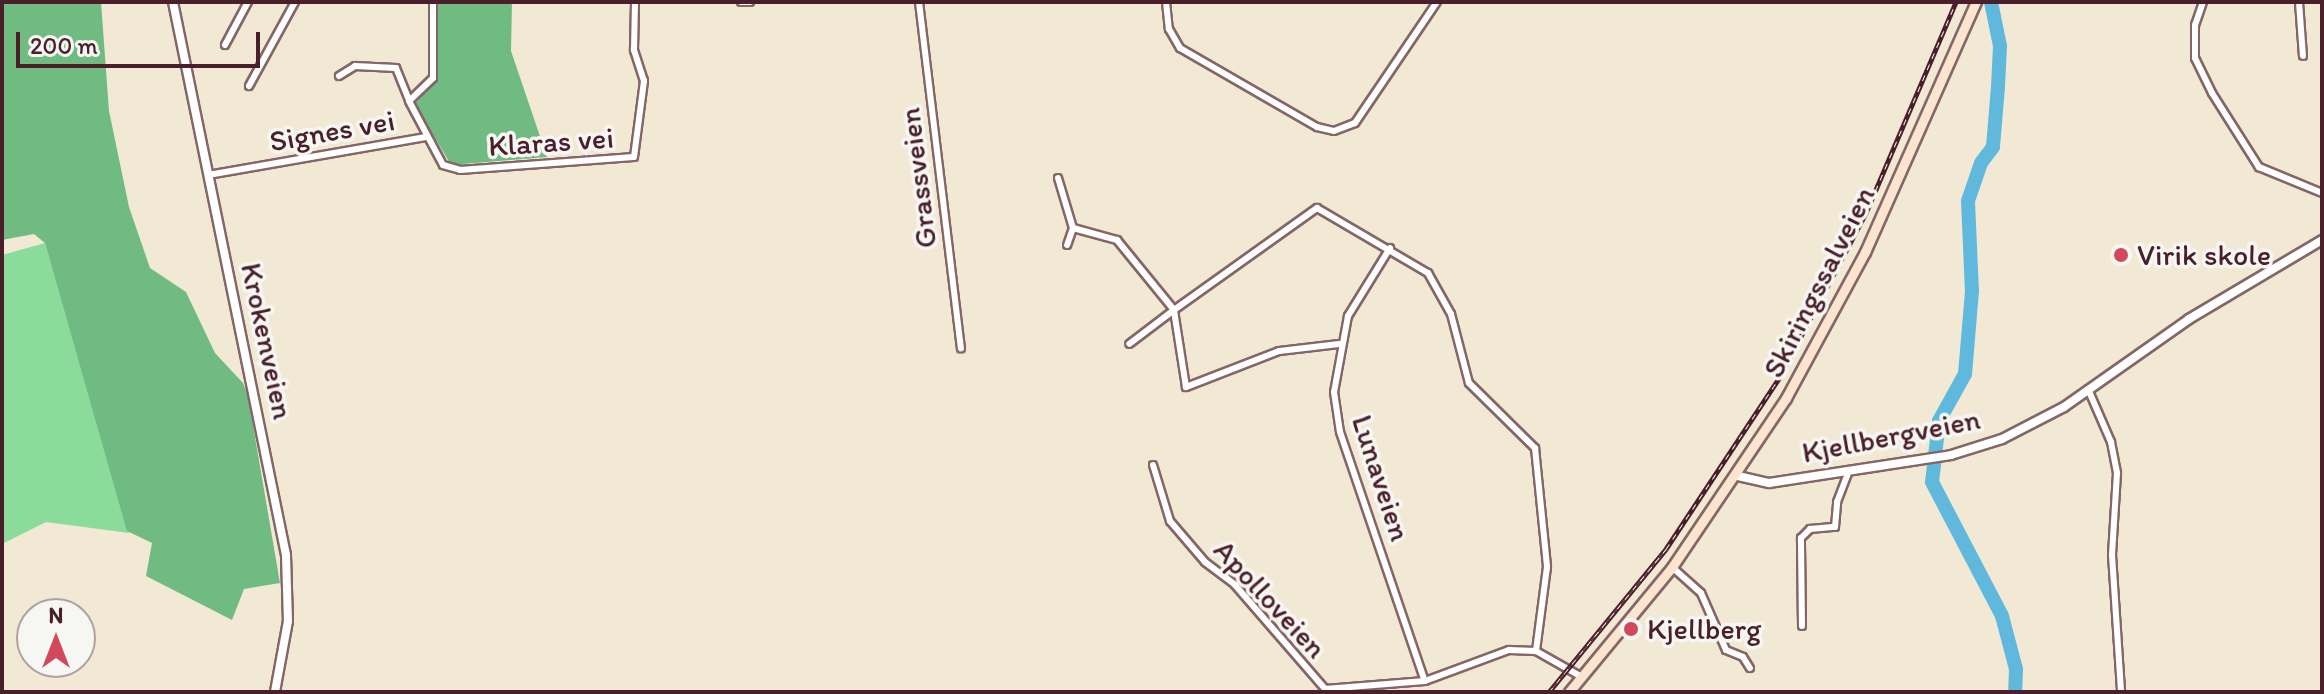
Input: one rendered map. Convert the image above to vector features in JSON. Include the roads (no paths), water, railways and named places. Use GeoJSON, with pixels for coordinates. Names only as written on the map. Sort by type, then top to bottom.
{"type":"FeatureCollection","features":[{"type":"Feature","properties":{"kind":"main road","name":"Skiringssalveien"},"geometry":{"type":"LineString","coordinates":[[1569,692],[1672,567],[1738,476],[1865,252],[1976,2]]}},
{"type":"Feature","properties":{"kind":"street","name":"Krokenveien"},"geometry":{"type":"LineString","coordinates":[[173,2],[286,555],[288,621],[275,692]]}},
{"type":"Feature","properties":{"kind":"street"},"geometry":{"type":"LineString","coordinates":[[225,45],[248,2]]}},
{"type":"Feature","properties":{"kind":"street"},"geometry":{"type":"LineString","coordinates":[[249,86],[295,2]]}},
{"type":"Feature","properties":{"kind":"street","name":"Signes vei"},"geometry":{"type":"LineString","coordinates":[[409,101],[433,78],[433,2]]}},
{"type":"Feature","properties":{"kind":"street","name":"Klaras vei"},"geometry":{"type":"LineString","coordinates":[[426,137],[449,169],[634,157],[644,81],[634,50],[635,2]]}},
{"type":"Feature","properties":{"kind":"street"},"geometry":{"type":"LineString","coordinates":[[741,2],[750,2]]}},
{"type":"Feature","properties":{"kind":"street","name":"Grassveien"},"geometry":{"type":"LineString","coordinates":[[919,2],[961,348]]}},
{"type":"Feature","properties":{"kind":"street"},"geometry":{"type":"LineString","coordinates":[[1166,2],[1169,29],[1180,48],[1317,127],[1334,131],[1355,123],[1437,2]]}},
{"type":"Feature","properties":{"kind":"street"},"geometry":{"type":"LineString","coordinates":[[2203,2],[2195,25],[2195,58],[2212,93],[2259,167],[2322,193]]}},
{"type":"Feature","properties":{"kind":"street"},"geometry":{"type":"LineString","coordinates":[[2299,2],[2303,56]]}},
{"type":"Feature","properties":{"kind":"street","name":"Signes vei"},"geometry":{"type":"LineString","coordinates":[[208,175],[426,137],[396,68],[355,66],[339,76]]}},
{"type":"Feature","properties":{"kind":"street"},"geometry":{"type":"LineString","coordinates":[[1058,178],[1073,228],[1067,245]]}},
{"type":"Feature","properties":{"kind":"street"},"geometry":{"type":"LineString","coordinates":[[1129,344],[1317,208],[1390,248],[1433,280],[1451,314],[1469,383],[1535,448],[1547,557],[1536,651],[1582,677]]}},
{"type":"Feature","properties":{"kind":"street"},"geometry":{"type":"LineString","coordinates":[[1073,228],[1117,240],[1174,310],[1186,387],[1279,351],[1339,344]]}},
{"type":"Feature","properties":{"kind":"street","name":"Kjellbergveien"},"geometry":{"type":"LineString","coordinates":[[1738,476],[1756,484],[1927,460],[2024,429],[2189,319],[2322,240]]}},
{"type":"Feature","properties":{"kind":"street","name":"Lunaveien"},"geometry":{"type":"LineString","coordinates":[[1390,248],[1348,316],[1339,344],[1336,415],[1425,681]]}},
{"type":"Feature","properties":{"kind":"street"},"geometry":{"type":"LineString","coordinates":[[2088,389],[2111,442],[2117,473],[2112,555],[2121,692]]}},
{"type":"Feature","properties":{"kind":"street","name":"Apolloveien"},"geometry":{"type":"LineString","coordinates":[[1153,465],[1170,521],[1205,562],[1245,596],[1318,684],[1350,691],[1425,681],[1499,652],[1536,651]]}},
{"type":"Feature","properties":{"kind":"street"},"geometry":{"type":"LineString","coordinates":[[1802,626],[1801,538],[1810,529],[1835,527],[1837,502],[1849,470]]}},
{"type":"Feature","properties":{"kind":"street"},"geometry":{"type":"LineString","coordinates":[[1672,567],[1701,593],[1726,650],[1743,657],[1750,668]]}},
{"type":"Feature","properties":{"kind":"waterway"},"geometry":{"type":"LineString","coordinates":[[1991,2],[2000,46],[1993,147],[1981,163],[1968,201],[1972,291],[1965,374],[1939,421],[1932,482],[2002,616],[2016,669],[2015,692]]}},
{"type":"Feature","properties":{"kind":"railway"},"geometry":{"type":"LineString","coordinates":[[1549,692],[1666,549],[1779,378],[1866,213],[1956,2]]}},
{"type":"Feature","properties":{"kind":"place","name":"Virik skole"},"geometry":{"type":"Point","coordinates":[2121,255]}},
{"type":"Feature","properties":{"kind":"place","name":"Kjellberg"},"geometry":{"type":"Point","coordinates":[1631,629]}}]}
